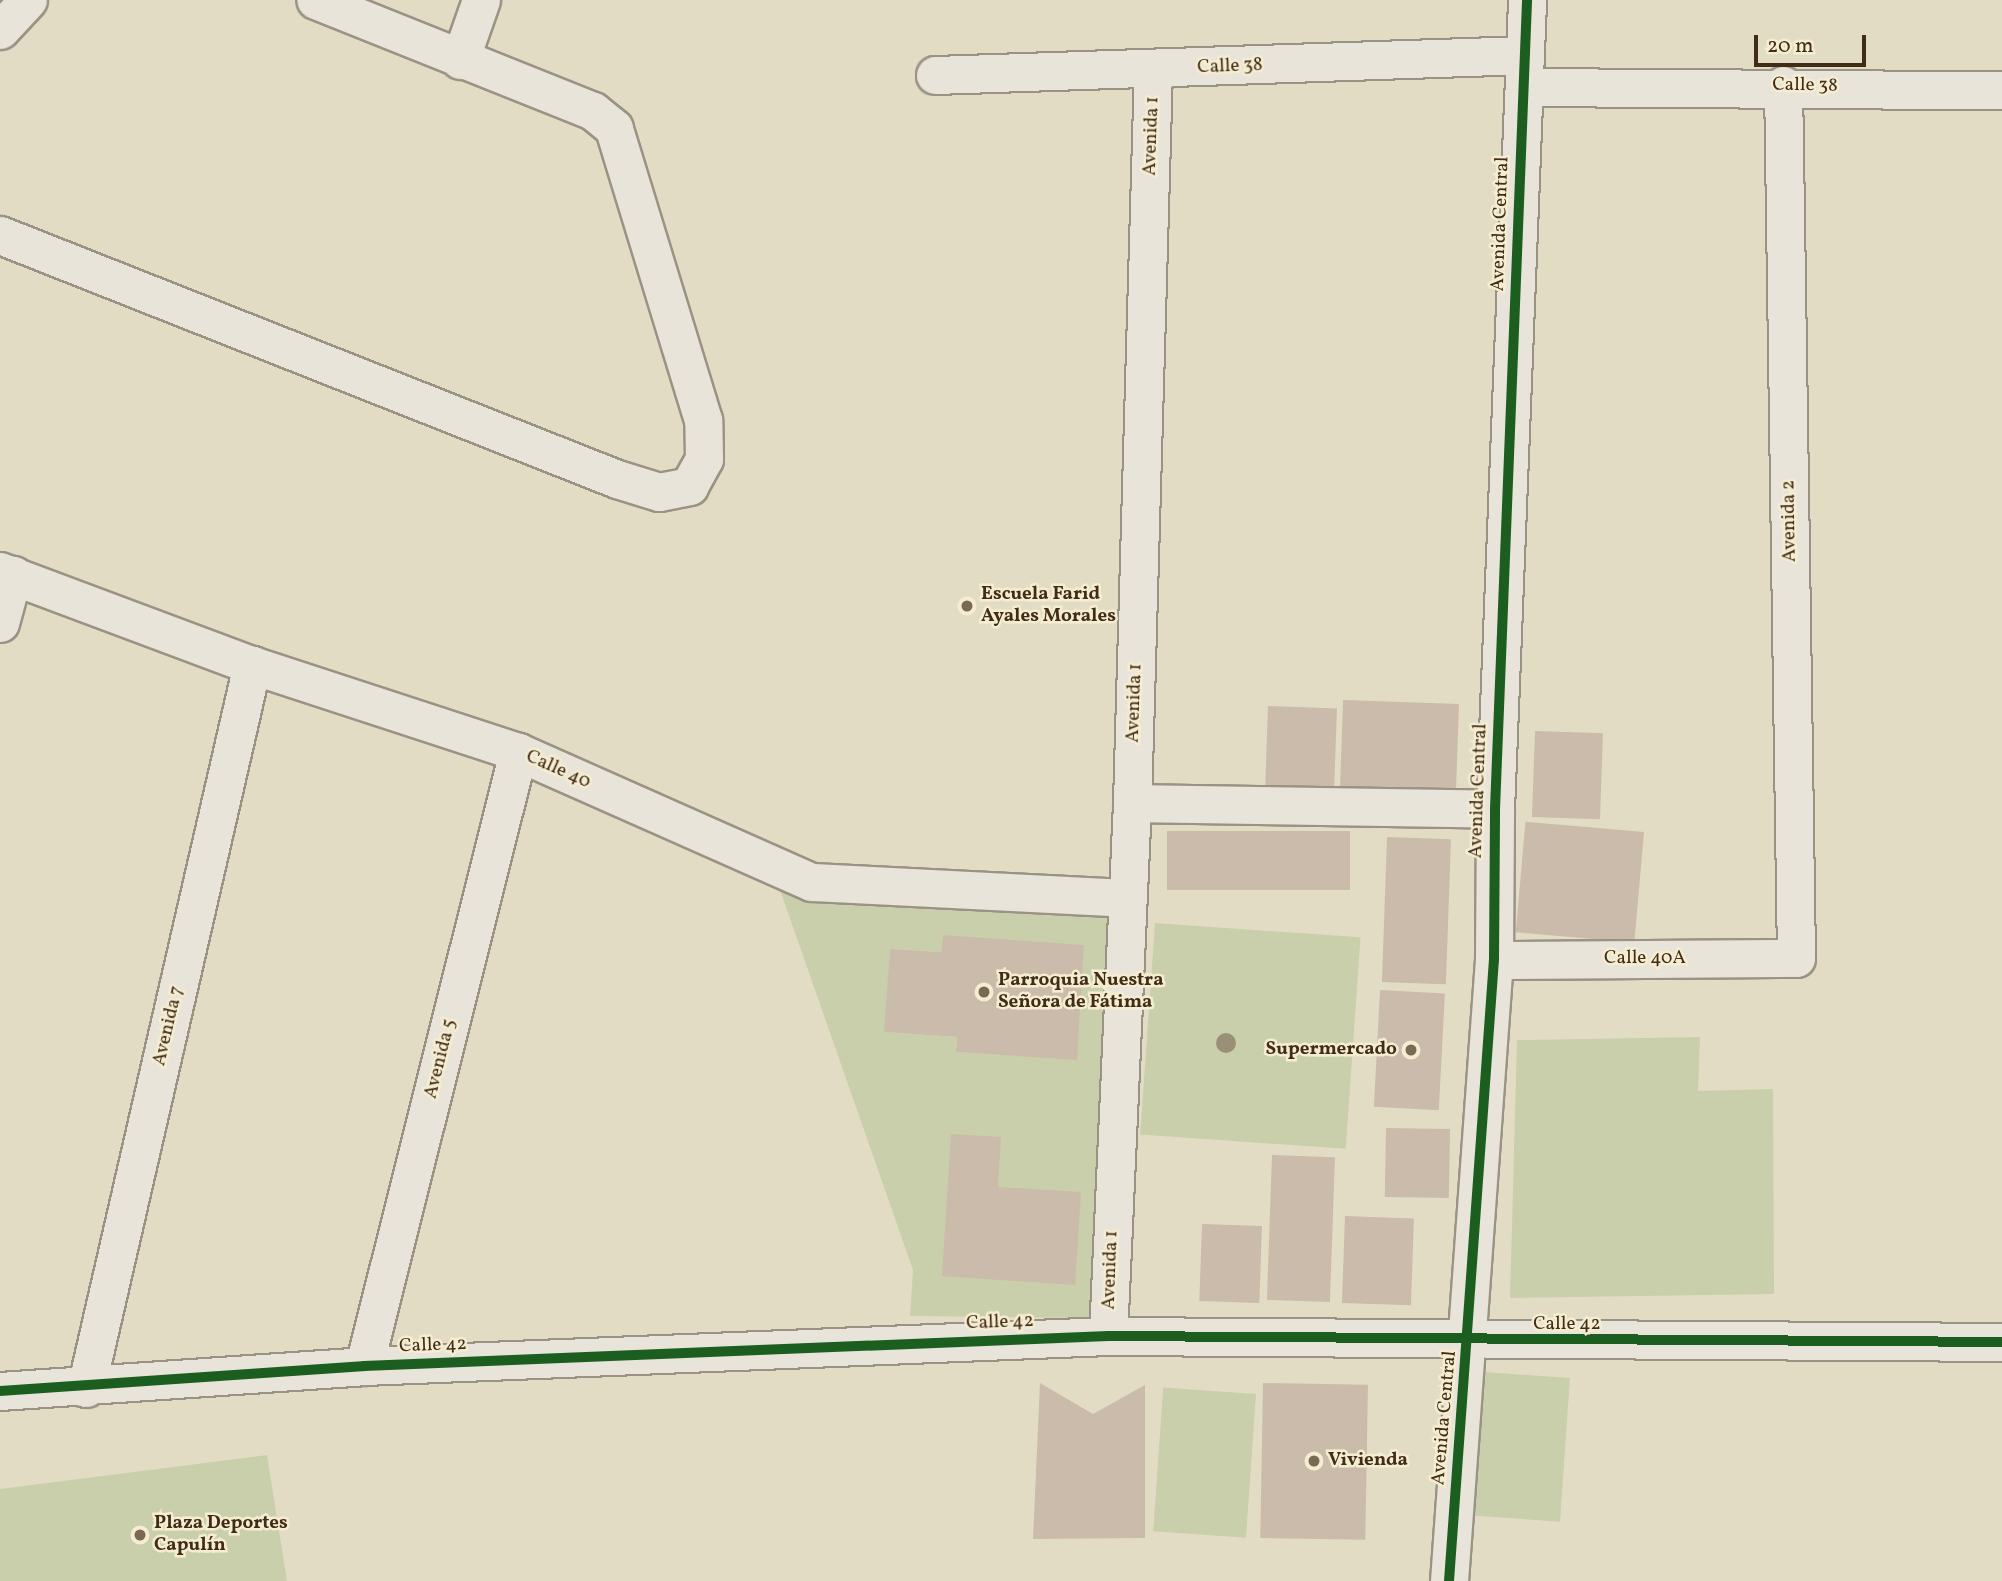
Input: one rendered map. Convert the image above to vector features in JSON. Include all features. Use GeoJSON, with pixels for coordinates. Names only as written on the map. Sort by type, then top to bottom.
{"type":"FeatureCollection","features":[{"type":"Feature","properties":{"kind":"street"},"geometry":{"type":"LineString","coordinates":[[0,30],[28,0]]}},
{"type":"Feature","properties":{"kind":"street"},"geometry":{"type":"LineString","coordinates":[[0,234],[617,480],[659,492],[689,486],[704,459],[703,420],[614,128],[593,111],[314,0]]}},
{"type":"Feature","properties":{"kind":"street"},"geometry":{"type":"LineString","coordinates":[[460,60],[481,0]]}},
{"type":"Feature","properties":{"kind":"street","name":"Avenida Central"},"geometry":{"type":"LineString","coordinates":[[1449,1581],[1469,1342],[1494,960],[1495,809],[1527,0]]}},
{"type":"Feature","properties":{"kind":"street","name":"Calle 38"},"geometry":{"type":"LineString","coordinates":[[935,75],[1153,70],[1525,71],[1783,85],[2002,90]]}},
{"type":"Feature","properties":{"kind":"street","name":"Avenida 1"},"geometry":{"type":"LineString","coordinates":[[1108,1336],[1132,803],[1153,70]]}},
{"type":"Feature","properties":{"kind":"street","name":"Avenida 2"},"geometry":{"type":"LineString","coordinates":[[1783,85],[1796,958]]}},
{"type":"Feature","properties":{"kind":"street"},"geometry":{"type":"LineString","coordinates":[[0,623],[7,573]]}},
{"type":"Feature","properties":{"kind":"street","name":"Calle 40"},"geometry":{"type":"LineString","coordinates":[[7,573],[252,665],[517,752],[813,882],[1127,898]]}},
{"type":"Feature","properties":{"kind":"street","name":"Avenida 7"},"geometry":{"type":"LineString","coordinates":[[86,1388],[252,665]]}},
{"type":"Feature","properties":{"kind":"street","name":"Avenida 5"},"geometry":{"type":"LineString","coordinates":[[364,1366],[517,752]]}},
{"type":"Feature","properties":{"kind":"street"},"geometry":{"type":"LineString","coordinates":[[1132,803],[1495,809]]}},
{"type":"Feature","properties":{"kind":"street","name":"Calle 40A"},"geometry":{"type":"LineString","coordinates":[[1494,960],[1796,958]]}},
{"type":"Feature","properties":{"kind":"street","name":"Calle 42"},"geometry":{"type":"LineString","coordinates":[[0,1391],[86,1388],[364,1366],[1108,1336],[1469,1342],[2002,1342]]}},
{"type":"Feature","properties":{"kind":"green space"},"geometry":{"type":"Polygon","coordinates":[[[780,890],[1112,910],[1095,1318],[910,1316],[913,1270],[780,890]],[[943,935],[941,952],[890,949],[885,1032],[957,1037],[956,1052],[1077,1059],[943,935]]]}},
{"type":"Feature","properties":{"kind":"green space"},"geometry":{"type":"Polygon","coordinates":[[[1155,923],[1360,937],[1346,1149],[1140,1134],[1155,923]]]}},
{"type":"Feature","properties":{"kind":"green space"},"geometry":{"type":"Polygon","coordinates":[[[1700,1037],[1698,1091],[1773,1089],[1774,1294],[1510,1298],[1517,1040],[1700,1037]]]}},
{"type":"Feature","properties":{"kind":"green space"},"geometry":{"type":"Polygon","coordinates":[[[1477,1372],[1570,1378],[1560,1522],[1467,1515],[1477,1372]]]}},
{"type":"Feature","properties":{"kind":"green space"},"geometry":{"type":"Polygon","coordinates":[[[1163,1388],[1256,1394],[1246,1538],[1153,1531],[1163,1388]]]}},
{"type":"Feature","properties":{"kind":"green space","name":"Plaza Deportes Capulín"},"geometry":{"type":"Polygon","coordinates":[[[267,1455],[287,1581],[0,1581],[0,1489],[267,1455]]]}},
{"type":"Feature","properties":{"kind":"building"},"geometry":{"type":"Polygon","coordinates":[[[1343,700],[1459,704],[1456,794],[1340,790],[1343,700]]]}},
{"type":"Feature","properties":{"kind":"building"},"geometry":{"type":"Polygon","coordinates":[[[1268,706],[1337,708],[1334,794],[1265,792],[1268,706]]]}},
{"type":"Feature","properties":{"kind":"building"},"geometry":{"type":"Polygon","coordinates":[[[1535,731],[1603,733],[1600,819],[1532,817],[1535,731]]]}},
{"type":"Feature","properties":{"kind":"building"},"geometry":{"type":"Polygon","coordinates":[[[1525,822],[1644,832],[1634,943],[1516,932],[1525,822]]]}},
{"type":"Feature","properties":{"kind":"building"},"geometry":{"type":"Polygon","coordinates":[[[1167,831],[1350,831],[1350,890],[1167,890],[1167,831]]]}},
{"type":"Feature","properties":{"kind":"building"},"geometry":{"type":"Polygon","coordinates":[[[1387,837],[1451,839],[1446,984],[1382,982],[1387,837]]]}},
{"type":"Feature","properties":{"kind":"building","name":"Parroquia Nuestra Señora de Fátima"},"geometry":{"type":"Polygon","coordinates":[[[943,935],[1084,945],[1077,1060],[956,1052],[957,1037],[884,1032],[890,949],[941,952],[943,935]]]}},
{"type":"Feature","properties":{"kind":"building","name":"Supermercado"},"geometry":{"type":"Polygon","coordinates":[[[1380,990],[1445,993],[1439,1110],[1374,1107],[1380,990]]]}},
{"type":"Feature","properties":{"kind":"building"},"geometry":{"type":"Polygon","coordinates":[[[1386,1128],[1450,1129],[1449,1198],[1385,1197],[1386,1128]]]}},
{"type":"Feature","properties":{"kind":"building"},"geometry":{"type":"Polygon","coordinates":[[[951,1134],[1001,1137],[998,1187],[1081,1192],[1075,1285],[942,1276],[951,1134]]]}},
{"type":"Feature","properties":{"kind":"building"},"geometry":{"type":"Polygon","coordinates":[[[1272,1155],[1335,1157],[1330,1302],[1267,1300],[1272,1155]]]}},
{"type":"Feature","properties":{"kind":"building"},"geometry":{"type":"Polygon","coordinates":[[[1345,1216],[1414,1218],[1411,1305],[1342,1303],[1345,1216]]]}},
{"type":"Feature","properties":{"kind":"building"},"geometry":{"type":"Polygon","coordinates":[[[1202,1224],[1262,1226],[1259,1303],[1199,1301],[1202,1224]]]}},
{"type":"Feature","properties":{"kind":"building"},"geometry":{"type":"Polygon","coordinates":[[[1040,1383],[1093,1414],[1145,1385],[1145,1538],[1033,1539],[1040,1383]]]}},
{"type":"Feature","properties":{"kind":"building","name":"Vivienda"},"geometry":{"type":"Polygon","coordinates":[[[1263,1383],[1368,1385],[1365,1540],[1260,1538],[1263,1383]]]}},
{"type":"Feature","properties":{"kind":"cycle path"},"geometry":{"type":"LineString","coordinates":[[1449,1581],[1494,960],[1495,809],[1527,0]]}},
{"type":"Feature","properties":{"kind":"cycle path"},"geometry":{"type":"LineString","coordinates":[[0,1391],[364,1366],[1108,1336],[2002,1342]]}},
{"type":"Feature","properties":{"kind":"place","name":"Escuela Farid Ayales Morales"},"geometry":{"type":"Point","coordinates":[967,606]}},
{"type":"Feature","properties":{"kind":"place","name":"Parroquia Nuestra Señora de Fátima"},"geometry":{"type":"Point","coordinates":[984,992]}},
{"type":"Feature","properties":{"kind":"place","name":"Supermercado"},"geometry":{"type":"Point","coordinates":[1411,1050]}},
{"type":"Feature","properties":{"kind":"place","name":"Vivienda"},"geometry":{"type":"Point","coordinates":[1314,1461]}},
{"type":"Feature","properties":{"kind":"place","name":"Plaza Deportes Capulín"},"geometry":{"type":"Point","coordinates":[140,1535]}}]}
